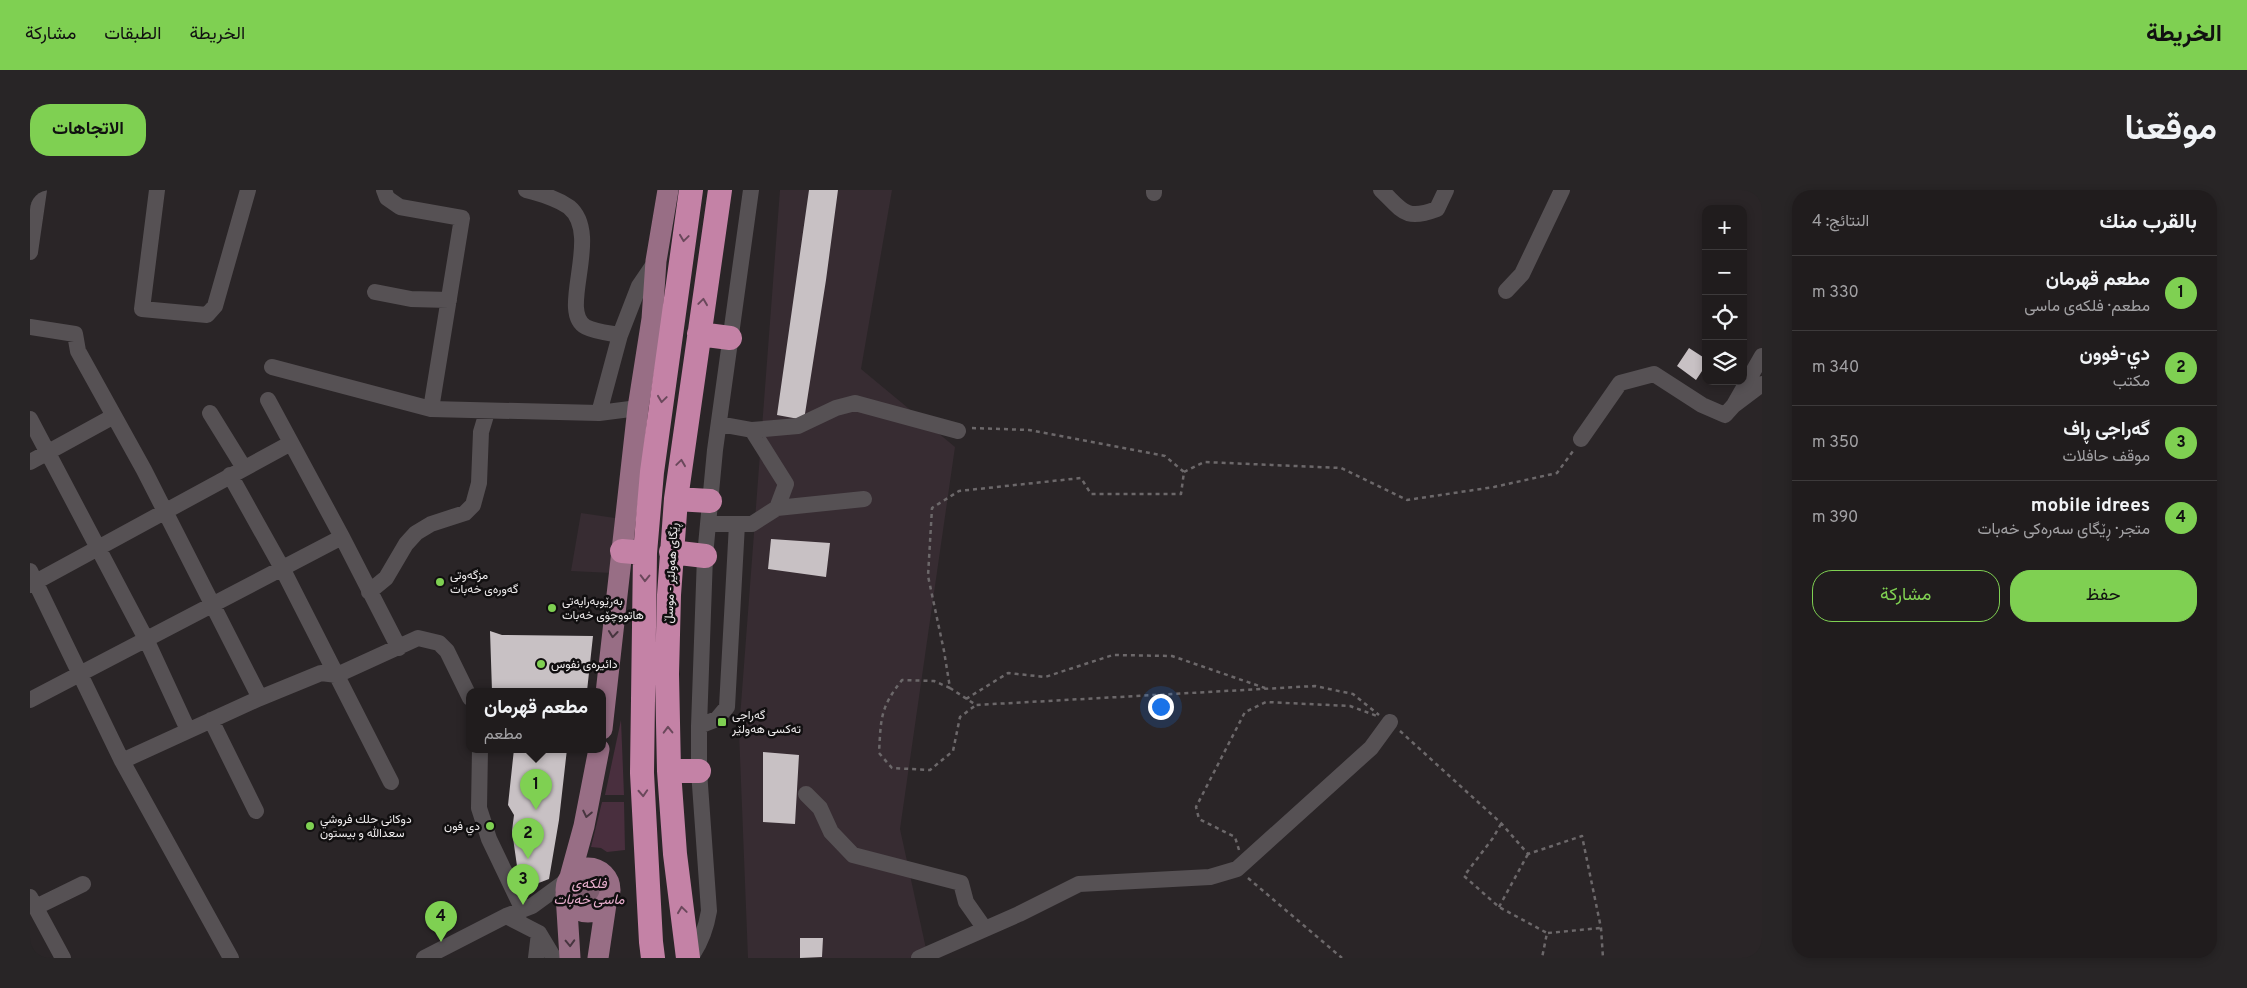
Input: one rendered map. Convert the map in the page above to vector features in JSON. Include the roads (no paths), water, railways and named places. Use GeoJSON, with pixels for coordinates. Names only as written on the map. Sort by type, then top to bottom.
{"type":"FeatureCollection","features":[{"type":"Feature","properties":{"kind":"highway","name":"ڕێگای هەولێر - موسڵ"},"geometry":{"type":"LineString","coordinates":[[652,950],[642,773],[634,552],[652,472],[662,320],[691,190]]}},
{"type":"Feature","properties":{"kind":"highway","name":"ڕێگای هەولێر - موسڵ"},"geometry":{"type":"LineString","coordinates":[[688,953],[675,854],[669,771],[667,674],[671,552],[676,499],[720,190]]}},
{"type":"Feature","properties":{"kind":"highway"},"geometry":{"type":"LineString","coordinates":[[699,334],[730,338]]}},
{"type":"Feature","properties":{"kind":"highway"},"geometry":{"type":"LineString","coordinates":[[676,499],[709,513]]}},
{"type":"Feature","properties":{"kind":"highway"},"geometry":{"type":"LineString","coordinates":[[671,552],[705,556]]}},
{"type":"Feature","properties":{"kind":"highway"},"geometry":{"type":"LineString","coordinates":[[669,771],[699,771]]}},
{"type":"Feature","properties":{"kind":"highway"},"geometry":{"type":"LineString","coordinates":[[652,950],[688,953]]}},
{"type":"Feature","properties":{"kind":"main road"},"geometry":{"type":"LineString","coordinates":[[606,708],[634,552],[638,408],[662,320],[656,261],[668,190]]}},
{"type":"Feature","properties":{"kind":"main road"},"geometry":{"type":"LineString","coordinates":[[570,958],[568,883],[584,826],[598,753]]}},
{"type":"Feature","properties":{"kind":"main road"},"geometry":{"type":"LineString","coordinates":[[568,883],[585,868],[602,873],[610,888],[598,958]]}},
{"type":"Feature","properties":{"kind":"main road"},"geometry":{"type":"LineString","coordinates":[[568,883],[570,904],[585,913],[596,911],[606,904]]}},
{"type":"Feature","properties":{"kind":"street"},"geometry":{"type":"LineString","coordinates":[[30,252],[39,190]]}},
{"type":"Feature","properties":{"kind":"street"},"geometry":{"type":"LineString","coordinates":[[157,190],[142,309],[206,315],[215,306],[248,190]]}},
{"type":"Feature","properties":{"kind":"street"},"geometry":{"type":"LineString","coordinates":[[384,190],[386,198],[400,207],[462,218],[432,409]]}},
{"type":"Feature","properties":{"kind":"street"},"geometry":{"type":"LineString","coordinates":[[526,190],[555,199],[570,208],[579,222],[582,240],[582,262],[575,307],[579,320],[586,327],[620,335]]}},
{"type":"Feature","properties":{"kind":"street"},"geometry":{"type":"LineString","coordinates":[[688,953],[699,946],[706,929],[709,911],[699,771],[705,556],[719,424],[750,190]]}},
{"type":"Feature","properties":{"kind":"street"},"geometry":{"type":"LineString","coordinates":[[1381,190],[1406,213],[1419,216],[1437,209],[1446,190]]}},
{"type":"Feature","properties":{"kind":"street"},"geometry":{"type":"LineString","coordinates":[[1506,291],[1522,274],[1562,190]]}},
{"type":"Feature","properties":{"kind":"street"},"geometry":{"type":"LineString","coordinates":[[598,413],[620,335],[639,286],[656,261]]}},
{"type":"Feature","properties":{"kind":"street"},"geometry":{"type":"LineString","coordinates":[[375,292],[411,298],[449,300]]}},
{"type":"Feature","properties":{"kind":"street"},"geometry":{"type":"LineString","coordinates":[[30,327],[75,334],[78,351],[213,604],[260,698]]}},
{"type":"Feature","properties":{"kind":"street"},"geometry":{"type":"LineString","coordinates":[[1734,405],[1762,356]]}},
{"type":"Feature","properties":{"kind":"street"},"geometry":{"type":"LineString","coordinates":[[272,367],[432,409],[488,412],[598,413],[638,408]]}},
{"type":"Feature","properties":{"kind":"street"},"geometry":{"type":"LineString","coordinates":[[1581,439],[1620,383],[1654,374],[1702,405],[1725,415],[1734,405],[1762,384]]}},
{"type":"Feature","properties":{"kind":"street"},"geometry":{"type":"LineString","coordinates":[[268,400],[399,648]]}},
{"type":"Feature","properties":{"kind":"street"},"geometry":{"type":"LineString","coordinates":[[719,424],[752,430],[798,426],[836,408],[855,403],[958,431]]}},
{"type":"Feature","properties":{"kind":"street"},"geometry":{"type":"LineString","coordinates":[[370,592],[386,578],[406,544],[416,533],[431,524],[465,512],[473,505],[478,483],[482,432],[488,412]]}},
{"type":"Feature","properties":{"kind":"street"},"geometry":{"type":"LineString","coordinates":[[210,413],[282,568],[391,782]]}},
{"type":"Feature","properties":{"kind":"street"},"geometry":{"type":"LineString","coordinates":[[30,462],[114,416]]}},
{"type":"Feature","properties":{"kind":"street"},"geometry":{"type":"LineString","coordinates":[[30,419],[146,639],[188,730]]}},
{"type":"Feature","properties":{"kind":"street"},"geometry":{"type":"LineString","coordinates":[[752,430],[786,484],[777,508]]}},
{"type":"Feature","properties":{"kind":"street"},"geometry":{"type":"LineString","coordinates":[[231,958],[122,761],[32,580],[98,548],[290,443]]}},
{"type":"Feature","properties":{"kind":"street"},"geometry":{"type":"LineString","coordinates":[[709,513],[738,524],[752,524],[777,508],[864,499]]}},
{"type":"Feature","properties":{"kind":"street"},"geometry":{"type":"LineString","coordinates":[[699,726],[717,718],[727,707],[738,524]]}},
{"type":"Feature","properties":{"kind":"street"},"geometry":{"type":"LineString","coordinates":[[30,700],[342,537]]}},
{"type":"Feature","properties":{"kind":"street"},"geometry":{"type":"LineString","coordinates":[[122,761],[260,698],[321,673],[337,675],[418,638],[439,643],[447,651],[466,690]]}},
{"type":"Feature","properties":{"kind":"street"},"geometry":{"type":"LineString","coordinates":[[211,720],[256,811]]}},
{"type":"Feature","properties":{"kind":"street"},"geometry":{"type":"LineString","coordinates":[[919,958],[985,929],[1078,884],[1210,877],[1237,869],[1372,748],[1390,722]]}},
{"type":"Feature","properties":{"kind":"street"},"geometry":{"type":"LineString","coordinates":[[480,753],[480,808],[490,839],[523,910]]}},
{"type":"Feature","properties":{"kind":"street"},"geometry":{"type":"LineString","coordinates":[[806,794],[820,808],[831,832],[853,855],[961,883],[966,902],[985,929]]}},
{"type":"Feature","properties":{"kind":"street"},"geometry":{"type":"LineString","coordinates":[[424,958],[506,916],[532,906],[568,883]]}},
{"type":"Feature","properties":{"kind":"street"},"geometry":{"type":"LineString","coordinates":[[63,958],[33,902],[83,884]]}},
{"type":"Feature","properties":{"kind":"street"},"geometry":{"type":"LineString","coordinates":[[506,916],[539,933],[554,958]]}},
{"type":"Feature","properties":{"kind":"street"},"geometry":{"type":"LineString","coordinates":[[536,958],[539,933]]}},
{"type":"Feature","properties":{"kind":"water","name":"فلکەی ماسی خەبات"},"geometry":{"type":"Polygon","coordinates":[[[589,874],[601,879],[606,891],[601,903],[589,908],[577,903],[572,891],[577,879],[589,874]]]}},
{"type":"Feature","properties":{"kind":"place","name":"مزگەوتى گەورەى خەبات"},"geometry":{"type":"Point","coordinates":[440,582]}},
{"type":"Feature","properties":{"kind":"place","name":"به‌رێوبه‌رایه‌تی هاتووچۆی خه‌بات"},"geometry":{"type":"Point","coordinates":[552,608]}},
{"type":"Feature","properties":{"kind":"place","name":"دائیرەی نفوس"},"geometry":{"type":"Point","coordinates":[541,664]}},
{"type":"Feature","properties":{"kind":"place","name":"گەراجی تەکسی هەولێر"},"geometry":{"type":"Point","coordinates":[722,722]}},
{"type":"Feature","properties":{"kind":"place","name":"مطعم قهرمان"},"geometry":{"type":"Point","coordinates":[536,810]}},
{"type":"Feature","properties":{"kind":"place","name":"دوكانى جلك فروشي سعدالله و بيستون"},"geometry":{"type":"Point","coordinates":[310,826]}},
{"type":"Feature","properties":{"kind":"place","name":"دي فون"},"geometry":{"type":"Point","coordinates":[490,826]}},
{"type":"Feature","properties":{"kind":"place","name":"دي-فوون"},"geometry":{"type":"Point","coordinates":[528,859]}},
{"type":"Feature","properties":{"kind":"place","name":"گەراجی ڕاف"},"geometry":{"type":"Point","coordinates":[523,905]}},
{"type":"Feature","properties":{"kind":"place","name":"mobile idrees"},"geometry":{"type":"Point","coordinates":[441,942]}}]}
